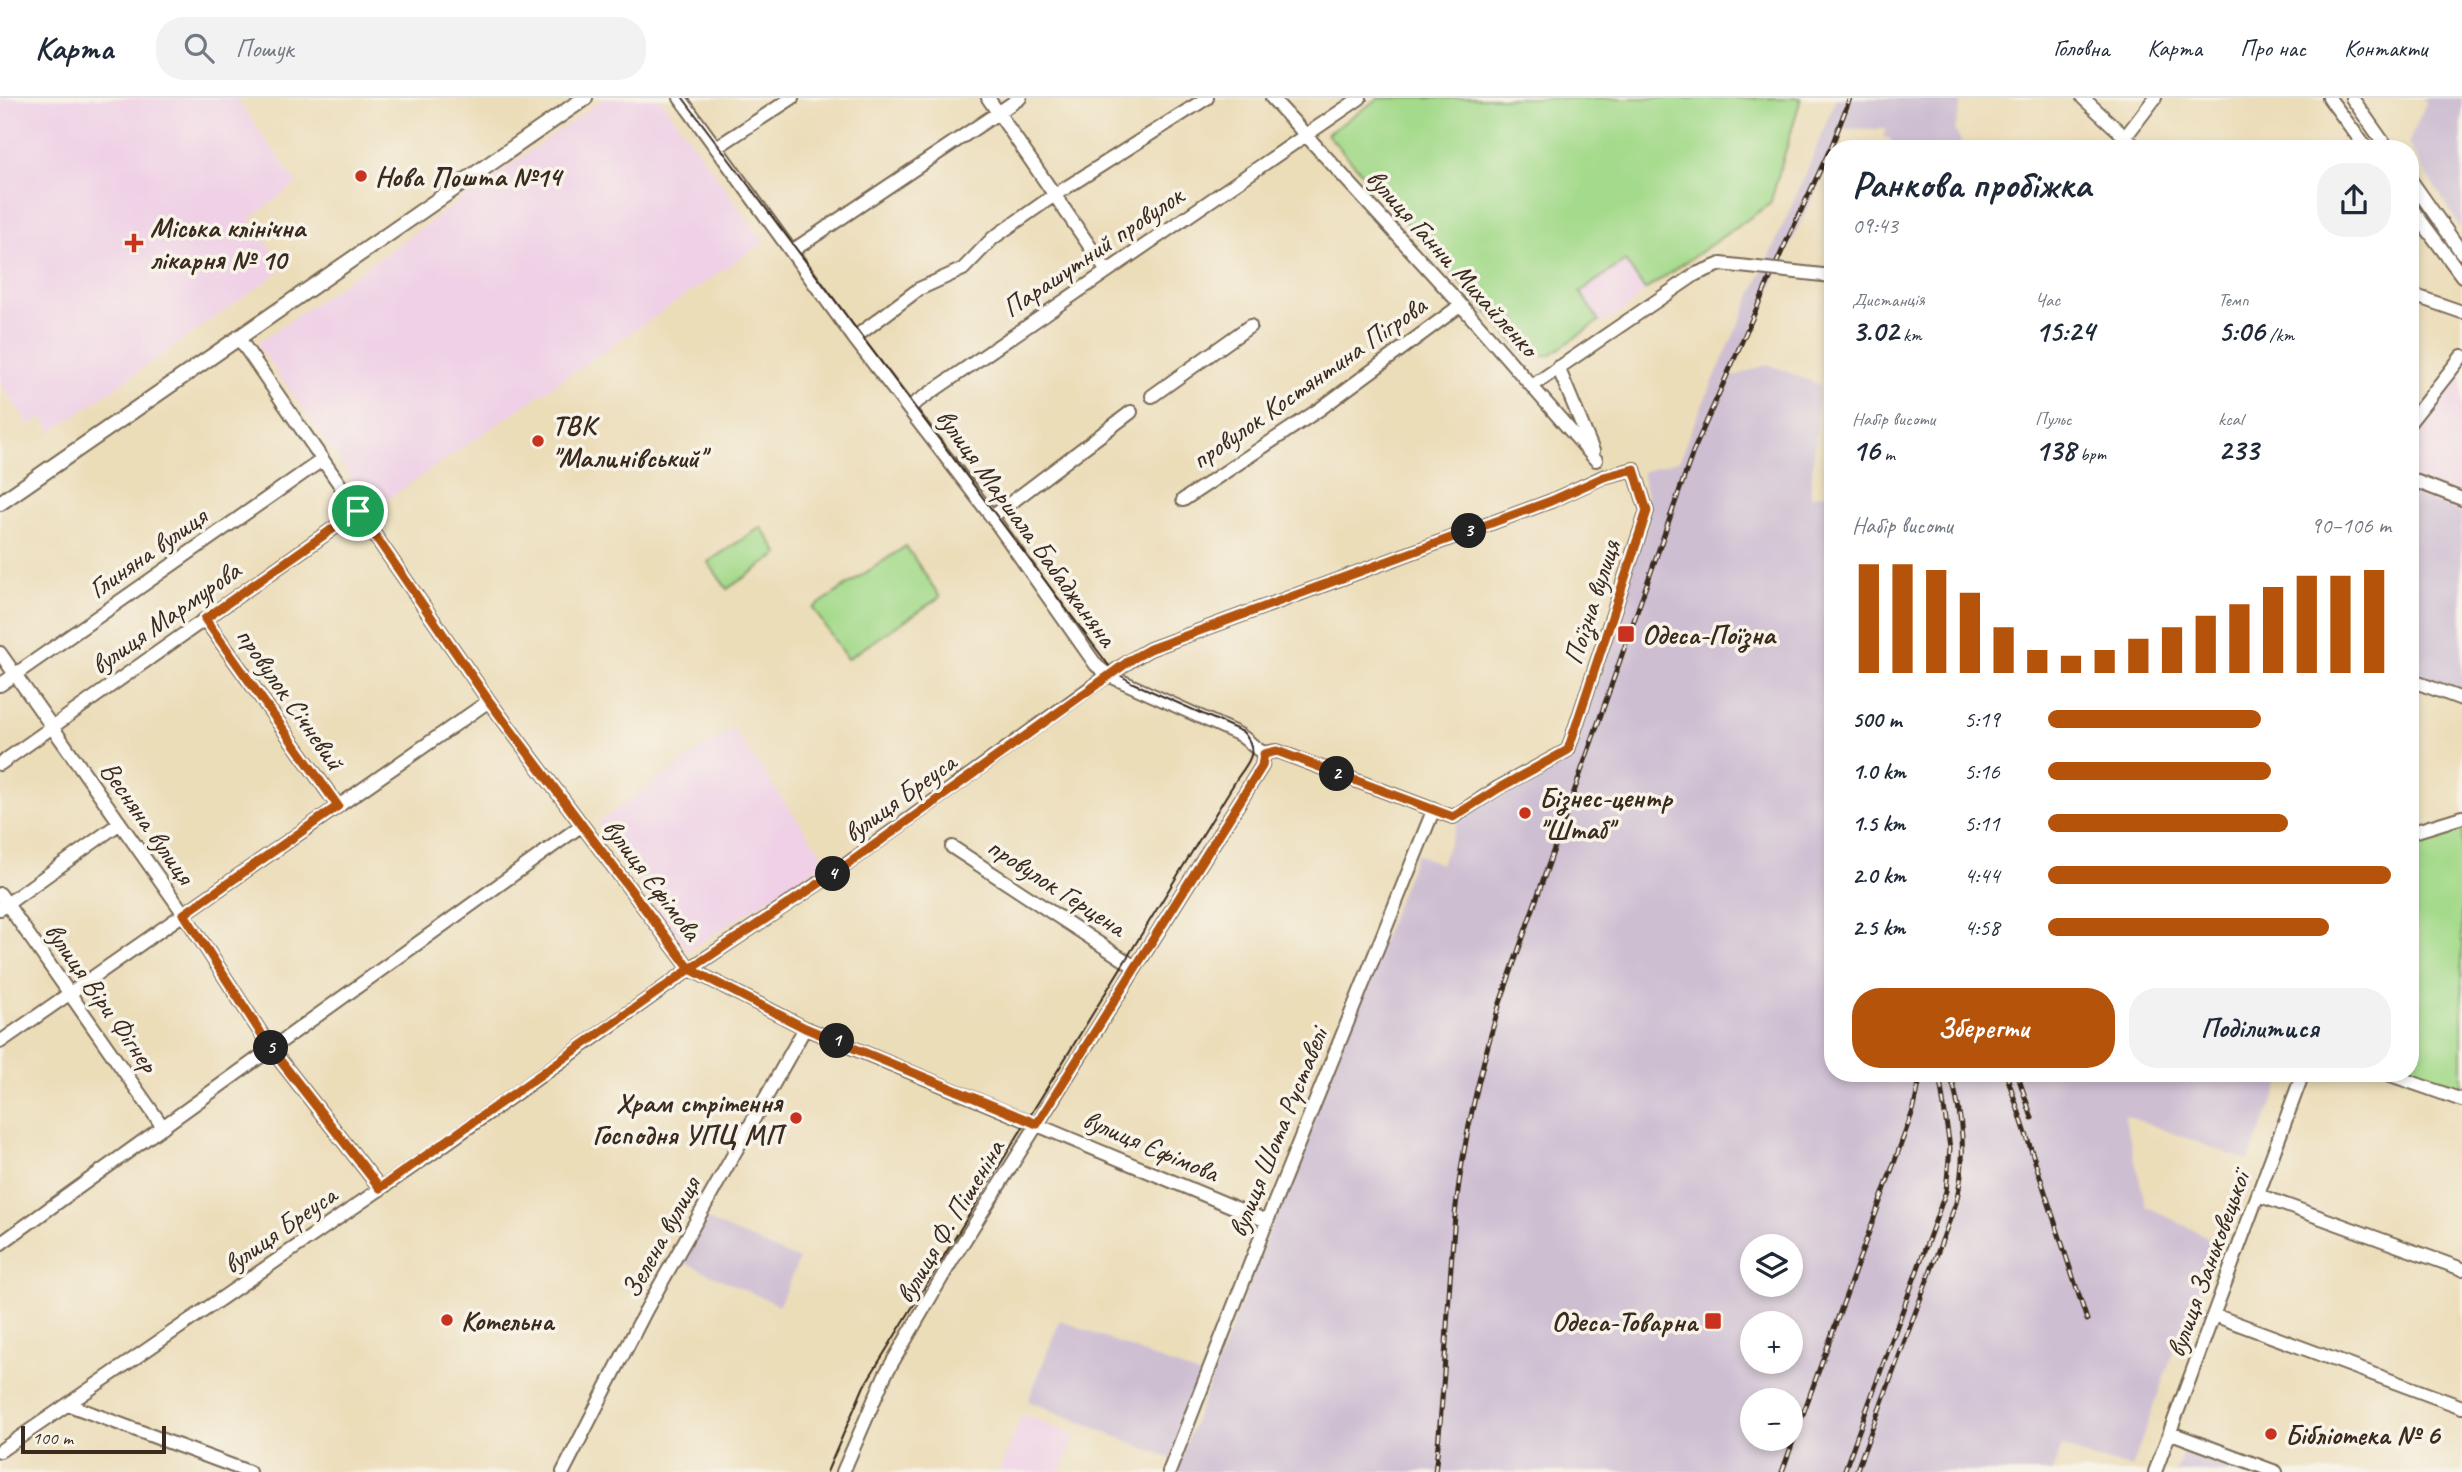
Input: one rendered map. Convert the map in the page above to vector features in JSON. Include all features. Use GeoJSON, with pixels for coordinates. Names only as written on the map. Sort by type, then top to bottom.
{"type":"FeatureCollection","features":[{"type":"Feature","properties":{"kind":"main road"},"geometry":{"type":"LineString","coordinates":[[0,503],[586,98]]}},
{"type":"Feature","properties":{"kind":"street","name":"вулиця Маршала Бабаджаняна"},"geometry":{"type":"LineString","coordinates":[[680,98],[854,338],[992,517],[1096,665],[1108,675],[1246,738],[1256,750],[1264,754],[1277,751],[1453,817],[1568,750]]}},
{"type":"Feature","properties":{"kind":"street"},"geometry":{"type":"LineString","coordinates":[[717,147],[792,98]]}},
{"type":"Feature","properties":{"kind":"street"},"geometry":{"type":"LineString","coordinates":[[988,98],[1106,270]]}},
{"type":"Feature","properties":{"kind":"street"},"geometry":{"type":"LineString","coordinates":[[792,251],[1020,98]]}},
{"type":"Feature","properties":{"kind":"street"},"geometry":{"type":"LineString","coordinates":[[854,338],[919,289],[963,269],[993,238],[1207,98]]}},
{"type":"Feature","properties":{"kind":"street","name":"вулиця Ганни Михайленко"},"geometry":{"type":"LineString","coordinates":[[1272,98],[1461,304],[1596,460]]}},
{"type":"Feature","properties":{"kind":"street","name":"Парашутний провулок"},"geometry":{"type":"LineString","coordinates":[[908,408],[1360,98]]}},
{"type":"Feature","properties":{"kind":"street"},"geometry":{"type":"LineString","coordinates":[[2084,98],[2130,140]]}},
{"type":"Feature","properties":{"kind":"street"},"geometry":{"type":"LineString","coordinates":[[2123,140],[2155,98]]}},
{"type":"Feature","properties":{"kind":"street"},"geometry":{"type":"LineString","coordinates":[[2329,98],[2360,140]]}},
{"type":"Feature","properties":{"kind":"street"},"geometry":{"type":"LineString","coordinates":[[2352,98],[2382,140]]}},
{"type":"Feature","properties":{"kind":"street"},"geometry":{"type":"LineString","coordinates":[[2419,192],[2462,253]]}},
{"type":"Feature","properties":{"kind":"street"},"geometry":{"type":"LineString","coordinates":[[2419,218],[2462,276]]}},
{"type":"Feature","properties":{"kind":"street"},"geometry":{"type":"LineString","coordinates":[[1532,386],[1696,274],[1721,264],[1824,275]]}},
{"type":"Feature","properties":{"kind":"street"},"geometry":{"type":"LineString","coordinates":[[2419,297],[2462,312]]}},
{"type":"Feature","properties":{"kind":"street","name":"провулок Костянтина Пігрова"},"geometry":{"type":"LineString","coordinates":[[1183,500],[1320,409],[1461,304]]}},
{"type":"Feature","properties":{"kind":"street"},"geometry":{"type":"LineString","coordinates":[[1152,396],[1250,326]]}},
{"type":"Feature","properties":{"kind":"street","name":"вулиця Єфімова"},"geometry":{"type":"LineString","coordinates":[[238,337],[489,701],[690,969],[805,1028],[1267,1221]]}},
{"type":"Feature","properties":{"kind":"street"},"geometry":{"type":"LineString","coordinates":[[2419,411],[2462,356]]}},
{"type":"Feature","properties":{"kind":"street","name":"вулиця Ганни Михайленко"},"geometry":{"type":"LineString","coordinates":[[1558,367],[1604,477]]}},
{"type":"Feature","properties":{"kind":"street"},"geometry":{"type":"LineString","coordinates":[[992,517],[1131,412]]}},
{"type":"Feature","properties":{"kind":"street","name":"Глиняна вулиця"},"geometry":{"type":"LineString","coordinates":[[0,685],[322,460]]}},
{"type":"Feature","properties":{"kind":"street","name":"вулиця Бреуса"},"geometry":{"type":"LineString","coordinates":[[0,1451],[690,969],[844,867],[1108,675],[1150,649],[1551,501],[1604,477],[1634,469]]}},
{"type":"Feature","properties":{"kind":"street","name":"Поїзна вулиця"},"geometry":{"type":"LineString","coordinates":[[1568,750],[1647,511],[1634,469]]}},
{"type":"Feature","properties":{"kind":"street"},"geometry":{"type":"LineString","coordinates":[[2419,482],[2462,499]]}},
{"type":"Feature","properties":{"kind":"street","name":"вулиця Мармурова"},"geometry":{"type":"LineString","coordinates":[[0,764],[358,511]]}},
{"type":"Feature","properties":{"kind":"street","name":"провулок Січневий"},"geometry":{"type":"LineString","coordinates":[[205,619],[338,806]]}},
{"type":"Feature","properties":{"kind":"street","name":"Весняна вулиця"},"geometry":{"type":"LineString","coordinates":[[0,653],[184,914],[272,1050],[380,1188]]}},
{"type":"Feature","properties":{"kind":"street"},"geometry":{"type":"LineString","coordinates":[[2419,683],[2462,699]]}},
{"type":"Feature","properties":{"kind":"street"},"geometry":{"type":"LineString","coordinates":[[0,1042],[489,701]]}},
{"type":"Feature","properties":{"kind":"street","name":"вулиця Ф. Пішеніна"},"geometry":{"type":"LineString","coordinates":[[843,1472],[885,1375],[1037,1124],[1262,766],[1264,754]]}},
{"type":"Feature","properties":{"kind":"street","name":"вулиця Шота Руставелі"},"geometry":{"type":"LineString","coordinates":[[1169,1472],[1433,811]]}},
{"type":"Feature","properties":{"kind":"street"},"geometry":{"type":"LineString","coordinates":[[2419,830],[2462,817]]}},
{"type":"Feature","properties":{"kind":"street"},"geometry":{"type":"LineString","coordinates":[[3,902],[120,823]]}},
{"type":"Feature","properties":{"kind":"street"},"geometry":{"type":"LineString","coordinates":[[0,1244],[582,825]]}},
{"type":"Feature","properties":{"kind":"street","name":"провулок Герцена"},"geometry":{"type":"LineString","coordinates":[[952,847],[1135,967]]}},
{"type":"Feature","properties":{"kind":"street","name":"вулиця Віри Фігнер"},"geometry":{"type":"LineString","coordinates":[[3,902],[163,1127]]}},
{"type":"Feature","properties":{"kind":"street","name":"Зелена вулиця"},"geometry":{"type":"LineString","coordinates":[[563,1472],[646,1310],[805,1028]]}},
{"type":"Feature","properties":{"kind":"street","name":"вулиця Заньковецької"},"geometry":{"type":"LineString","coordinates":[[2155,1472],[2301,1082]]}},
{"type":"Feature","properties":{"kind":"street"},"geometry":{"type":"LineString","coordinates":[[2411,1082],[2462,1100]]}},
{"type":"Feature","properties":{"kind":"street"},"geometry":{"type":"LineString","coordinates":[[2258,1195],[2462,1269]]}},
{"type":"Feature","properties":{"kind":"street"},"geometry":{"type":"LineString","coordinates":[[2214,1315],[2462,1407]]}},
{"type":"Feature","properties":{"kind":"street"},"geometry":{"type":"LineString","coordinates":[[69,1405],[249,1472]]}},
{"type":"Feature","properties":{"kind":"street"},"geometry":{"type":"LineString","coordinates":[[2171,1433],[2276,1472]]}},
{"type":"Feature","properties":{"kind":"shaded area","name":"Міська клінічна лікарня № 10"},"geometry":{"type":"Polygon","coordinates":[[[0,98],[236,98],[297,183],[250,219],[285,268],[52,432],[42,417],[30,426],[0,382],[0,98]]]}},
{"type":"Feature","properties":{"kind":"shaded area"},"geometry":{"type":"Polygon","coordinates":[[[605,98],[660,98],[764,242],[373,509],[257,344],[605,98]]]}},
{"type":"Feature","properties":{"kind":"shaded area"},"geometry":{"type":"Polygon","coordinates":[[[1836,98],[1962,98],[1955,131],[1960,140],[1891,140],[1883,137],[1886,129],[1843,129],[1838,140],[1824,140],[1824,171],[1730,378],[1768,364],[1820,385],[1810,497],[1824,494],[1824,1082],[2281,1082],[2248,1161],[2124,1115],[2146,1206],[2217,1242],[2181,1330],[2132,1467],[2094,1459],[2062,1446],[2052,1472],[1175,1472],[1416,854],[1441,864],[1460,816],[1570,755],[1650,511],[1642,472],[1680,460],[1805,176],[1836,98]]]}},
{"type":"Feature","properties":{"kind":"shaded area"},"geometry":{"type":"Polygon","coordinates":[[[2422,98],[2462,98],[2462,230],[2419,162],[2419,140],[2410,140],[2426,103],[2422,98]]]}},
{"type":"Feature","properties":{"kind":"shaded area"},"geometry":{"type":"Polygon","coordinates":[[[1625,261],[1645,290],[1631,305],[1606,322],[1599,321],[1580,292],[1625,261]]]}},
{"type":"Feature","properties":{"kind":"shaded area"},"geometry":{"type":"Polygon","coordinates":[[[2462,361],[2462,513],[2419,497],[2419,418],[2462,361]]]}},
{"type":"Feature","properties":{"kind":"shaded area"},"geometry":{"type":"Polygon","coordinates":[[[2419,497],[2462,513],[2462,692],[2419,674],[2419,497]]]}},
{"type":"Feature","properties":{"kind":"shaded area"},"geometry":{"type":"Polygon","coordinates":[[[732,728],[827,861],[688,951],[597,823],[732,728]]]}},
{"type":"Feature","properties":{"kind":"shaded area"},"geometry":{"type":"Polygon","coordinates":[[[701,1217],[799,1260],[779,1305],[678,1260],[701,1217]]]}},
{"type":"Feature","properties":{"kind":"shaded area"},"geometry":{"type":"Polygon","coordinates":[[[1060,1320],[1204,1377],[1172,1459],[1028,1401],[1060,1320]]]}},
{"type":"Feature","properties":{"kind":"shaded area"},"geometry":{"type":"Polygon","coordinates":[[[1022,1414],[1075,1436],[1061,1472],[999,1472],[1022,1414]]]}},
{"type":"Feature","properties":{"kind":"shaded area"},"geometry":{"type":"Polygon","coordinates":[[[2183,1452],[2187,1452],[2239,1472],[2175,1472],[2183,1452]]]}},
{"type":"Feature","properties":{"kind":"green space"},"geometry":{"type":"Polygon","coordinates":[[[1379,98],[1801,98],[1770,204],[1645,290],[1625,261],[1580,292],[1599,321],[1550,355],[1526,356],[1327,134],[1379,98]]]}},
{"type":"Feature","properties":{"kind":"green space"},"geometry":{"type":"Polygon","coordinates":[[[761,527],[779,554],[727,589],[708,562],[761,527]]]}},
{"type":"Feature","properties":{"kind":"green space"},"geometry":{"type":"Polygon","coordinates":[[[906,546],[940,597],[847,659],[813,608],[906,546]]]}},
{"type":"Feature","properties":{"kind":"green space"},"geometry":{"type":"Polygon","coordinates":[[[2462,825],[2462,1096],[2419,1081],[2419,839],[2462,825]]]}},
{"type":"Feature","properties":{"kind":"tram line"},"geometry":{"type":"LineString","coordinates":[[683,98],[1113,671],[1133,683],[1243,732],[1252,750],[1246,766],[864,1386],[827,1472]]}},
{"type":"Feature","properties":{"kind":"railway"},"geometry":{"type":"LineString","coordinates":[[1834,140],[1850,98]]}},
{"type":"Feature","properties":{"kind":"railway"},"geometry":{"type":"LineString","coordinates":[[1435,1472],[1459,1180],[1474,1104],[1500,1003],[1693,452],[1824,162]]}},
{"type":"Feature","properties":{"kind":"railway"},"geometry":{"type":"LineString","coordinates":[[1782,1472],[1914,1108],[1919,1082]]}},
{"type":"Feature","properties":{"kind":"railway"},"geometry":{"type":"LineString","coordinates":[[1844,1472],[1946,1191],[1950,1148],[1940,1082]]}},
{"type":"Feature","properties":{"kind":"railway"},"geometry":{"type":"LineString","coordinates":[[1856,1472],[1956,1203],[1962,1169],[1962,1137],[1952,1082]]}},
{"type":"Feature","properties":{"kind":"railway"},"geometry":{"type":"LineString","coordinates":[[2009,1082],[2087,1320]]}},
{"type":"Feature","properties":{"kind":"railway"},"geometry":{"type":"LineString","coordinates":[[2020,1082],[2032,1118]]}},
{"type":"Feature","properties":{"kind":"place","name":"Нова Пошта №14"},"geometry":{"type":"Point","coordinates":[361,176]}},
{"type":"Feature","properties":{"kind":"place","name":"Міська клінічна лікарня № 10"},"geometry":{"type":"Point","coordinates":[134,243]}},
{"type":"Feature","properties":{"kind":"place","name":"ТВК \"Малинівський\""},"geometry":{"type":"Point","coordinates":[538,441]}},
{"type":"Feature","properties":{"kind":"place","name":"Одеса-Поїзна"},"geometry":{"type":"Point","coordinates":[1626,634]}},
{"type":"Feature","properties":{"kind":"place","name":"Бізнес-центр \"Штаб\""},"geometry":{"type":"Point","coordinates":[1525,813]}},
{"type":"Feature","properties":{"kind":"place","name":"Храм стрітення Господня УПЦ МП"},"geometry":{"type":"Point","coordinates":[796,1118]}},
{"type":"Feature","properties":{"kind":"place","name":"Котельна"},"geometry":{"type":"Point","coordinates":[447,1320]}},
{"type":"Feature","properties":{"kind":"place","name":"Одеса-Товарна"},"geometry":{"type":"Point","coordinates":[1713,1321]}},
{"type":"Feature","properties":{"kind":"place","name":"Бібліотека № 6"},"geometry":{"type":"Point","coordinates":[2271,1434]}},
{"type":"Feature","properties":{"kind":"route"},"geometry":{"type":"LineString","coordinates":[[358,511],[205,619],[338,806],[184,914],[272,1050],[380,1188],[690,969],[844,867],[1117,667],[1150,649],[1551,501],[1604,477],[1634,469],[1647,511],[1568,750],[1453,817],[1277,751],[1264,754],[1262,766],[1037,1124],[805,1028],[690,969],[489,701],[358,511]]}}]}
